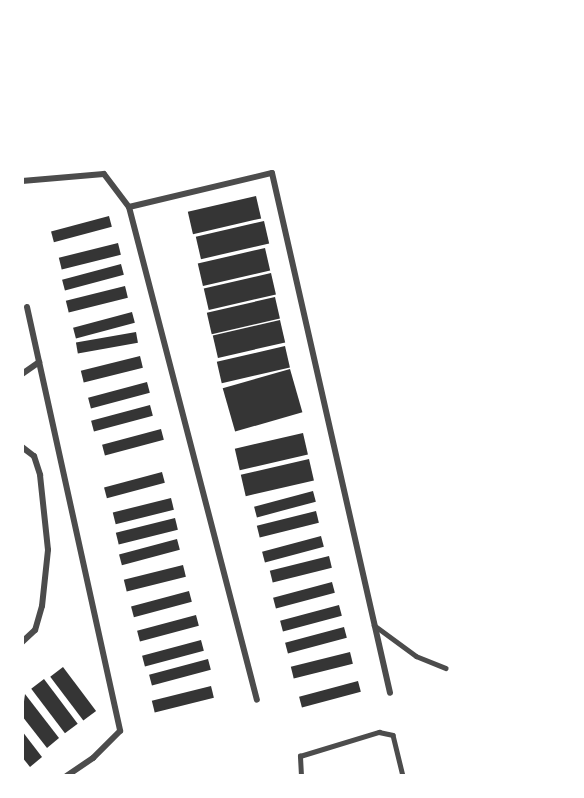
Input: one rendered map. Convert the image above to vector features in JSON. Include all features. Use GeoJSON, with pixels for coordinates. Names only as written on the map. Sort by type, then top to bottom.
{"type":"FeatureCollection","features":[{"type":"Feature","properties":{"kind":"street"},"geometry":{"type":"LineString","coordinates":[[129,207],[272,173],[372,624],[390,693]]}},
{"type":"Feature","properties":{"kind":"street"},"geometry":{"type":"LineString","coordinates":[[22,181],[104,174],[129,207],[257,700]]}},
{"type":"Feature","properties":{"kind":"street"},"geometry":{"type":"LineString","coordinates":[[27,307],[120,731],[93,758],[66,776]]}},
{"type":"Feature","properties":{"kind":"street"},"geometry":{"type":"LineString","coordinates":[[22,374],[39,362]]}},
{"type":"Feature","properties":{"kind":"street"},"geometry":{"type":"LineString","coordinates":[[22,447],[34,456],[40,475],[48,550],[42,606],[35,630],[22,642]]}},
{"type":"Feature","properties":{"kind":"lane"},"geometry":{"type":"LineString","coordinates":[[372,624],[416,656],[446,668]]}},
{"type":"Feature","properties":{"kind":"lane"},"geometry":{"type":"LineString","coordinates":[[301,776],[300,756],[310,751],[379,732],[393,735],[403,776]]}},
{"type":"Feature","properties":{"kind":"building"},"geometry":{"type":"Polygon","coordinates":[[[256,196],[261,218],[193,234],[188,212],[256,196]]]}},
{"type":"Feature","properties":{"kind":"building"},"geometry":{"type":"Polygon","coordinates":[[[109,216],[112,227],[54,242],[51,232],[109,216]]]}},
{"type":"Feature","properties":{"kind":"building"},"geometry":{"type":"Polygon","coordinates":[[[264,221],[269,243],[201,259],[196,237],[264,221]]]}},
{"type":"Feature","properties":{"kind":"building"},"geometry":{"type":"Polygon","coordinates":[[[118,243],[121,255],[62,269],[59,258],[118,243]]]}},
{"type":"Feature","properties":{"kind":"building"},"geometry":{"type":"Polygon","coordinates":[[[265,248],[270,270],[203,286],[198,264],[265,248]]]}},
{"type":"Feature","properties":{"kind":"building"},"geometry":{"type":"Polygon","coordinates":[[[121,264],[124,275],[65,290],[62,280],[121,264]]]}},
{"type":"Feature","properties":{"kind":"building"},"geometry":{"type":"Polygon","coordinates":[[[271,273],[276,294],[209,310],[204,289],[271,273]]]}},
{"type":"Feature","properties":{"kind":"building"},"geometry":{"type":"Polygon","coordinates":[[[125,286],[128,298],[69,312],[66,301],[125,286]]]}},
{"type":"Feature","properties":{"kind":"building"},"geometry":{"type":"Polygon","coordinates":[[[275,297],[280,318],[212,334],[207,313],[275,297]]]}},
{"type":"Feature","properties":{"kind":"building"},"geometry":{"type":"Polygon","coordinates":[[[132,312],[135,323],[76,338],[73,328],[132,312]]]}},
{"type":"Feature","properties":{"kind":"building"},"geometry":{"type":"Polygon","coordinates":[[[280,320],[285,342],[218,358],[213,336],[280,320]]]}},
{"type":"Feature","properties":{"kind":"building"},"geometry":{"type":"Polygon","coordinates":[[[136,332],[138,343],[78,353],[76,343],[136,332]]]}},
{"type":"Feature","properties":{"kind":"building"},"geometry":{"type":"Polygon","coordinates":[[[285,346],[290,367],[222,383],[217,362],[285,346]]]}},
{"type":"Feature","properties":{"kind":"building"},"geometry":{"type":"Polygon","coordinates":[[[140,356],[143,368],[84,382],[81,371],[140,356]]]}},
{"type":"Feature","properties":{"kind":"building"},"geometry":{"type":"Polygon","coordinates":[[[290,369],[302,412],[235,432],[223,388],[290,369]]]}},
{"type":"Feature","properties":{"kind":"building"},"geometry":{"type":"Polygon","coordinates":[[[147,382],[150,393],[91,408],[88,398],[147,382]]]}},
{"type":"Feature","properties":{"kind":"building"},"geometry":{"type":"Polygon","coordinates":[[[150,405],[153,416],[94,431],[91,421],[150,405]]]}},
{"type":"Feature","properties":{"kind":"building"},"geometry":{"type":"Polygon","coordinates":[[[161,429],[164,440],[105,455],[102,445],[161,429]]]}},
{"type":"Feature","properties":{"kind":"building"},"geometry":{"type":"Polygon","coordinates":[[[303,433],[308,454],[240,470],[235,449],[303,433]]]}},
{"type":"Feature","properties":{"kind":"building"},"geometry":{"type":"Polygon","coordinates":[[[309,459],[314,480],[246,496],[241,475],[309,459]]]}},
{"type":"Feature","properties":{"kind":"building"},"geometry":{"type":"Polygon","coordinates":[[[162,472],[165,483],[107,498],[104,488],[162,472]]]}},
{"type":"Feature","properties":{"kind":"building"},"geometry":{"type":"Polygon","coordinates":[[[313,491],[316,502],[257,517],[254,507],[313,491]]]}},
{"type":"Feature","properties":{"kind":"building"},"geometry":{"type":"Polygon","coordinates":[[[171,498],[174,510],[116,524],[113,513],[171,498]]]}},
{"type":"Feature","properties":{"kind":"building"},"geometry":{"type":"Polygon","coordinates":[[[316,511],[319,523],[260,537],[257,526],[316,511]]]}},
{"type":"Feature","properties":{"kind":"building"},"geometry":{"type":"Polygon","coordinates":[[[175,518],[178,530],[119,544],[116,533],[175,518]]]}},
{"type":"Feature","properties":{"kind":"building"},"geometry":{"type":"Polygon","coordinates":[[[321,536],[324,547],[265,562],[262,552],[321,536]]]}},
{"type":"Feature","properties":{"kind":"building"},"geometry":{"type":"Polygon","coordinates":[[[177,539],[180,550],[122,565],[119,555],[177,539]]]}},
{"type":"Feature","properties":{"kind":"building"},"geometry":{"type":"Polygon","coordinates":[[[329,556],[332,568],[273,582],[270,571],[329,556]]]}},
{"type":"Feature","properties":{"kind":"building"},"geometry":{"type":"Polygon","coordinates":[[[183,565],[186,577],[127,591],[124,580],[183,565]]]}},
{"type":"Feature","properties":{"kind":"building"},"geometry":{"type":"Polygon","coordinates":[[[332,582],[335,593],[276,608],[273,598],[332,582]]]}},
{"type":"Feature","properties":{"kind":"building"},"geometry":{"type":"Polygon","coordinates":[[[189,591],[192,602],[134,617],[131,607],[189,591]]]}},
{"type":"Feature","properties":{"kind":"building"},"geometry":{"type":"Polygon","coordinates":[[[339,605],[342,616],[283,631],[280,621],[339,605]]]}},
{"type":"Feature","properties":{"kind":"building"},"geometry":{"type":"Polygon","coordinates":[[[196,615],[199,626],[140,641],[137,631],[196,615]]]}},
{"type":"Feature","properties":{"kind":"building"},"geometry":{"type":"Polygon","coordinates":[[[344,627],[347,638],[288,653],[285,643],[344,627]]]}},
{"type":"Feature","properties":{"kind":"building"},"geometry":{"type":"Polygon","coordinates":[[[201,640],[204,651],[145,666],[142,656],[201,640]]]}},
{"type":"Feature","properties":{"kind":"building"},"geometry":{"type":"Polygon","coordinates":[[[350,652],[353,664],[294,678],[291,667],[350,652]]]}},
{"type":"Feature","properties":{"kind":"building"},"geometry":{"type":"Polygon","coordinates":[[[208,659],[211,670],[152,685],[149,675],[208,659]]]}},
{"type":"Feature","properties":{"kind":"building"},"geometry":{"type":"Polygon","coordinates":[[[63,667],[96,711],[83,721],[50,677],[63,667]]]}},
{"type":"Feature","properties":{"kind":"building"},"geometry":{"type":"Polygon","coordinates":[[[44,679],[78,724],[65,733],[31,689],[44,679]]]}},
{"type":"Feature","properties":{"kind":"building"},"geometry":{"type":"Polygon","coordinates":[[[358,681],[361,692],[302,707],[299,697],[358,681]]]}},
{"type":"Feature","properties":{"kind":"building"},"geometry":{"type":"Polygon","coordinates":[[[211,686],[214,698],[155,712],[152,701],[211,686]]]}},
{"type":"Feature","properties":{"kind":"building"},"geometry":{"type":"Polygon","coordinates":[[[25,694],[59,738],[47,748],[22,716],[25,694]]]}},
{"type":"Feature","properties":{"kind":"building"},"geometry":{"type":"Polygon","coordinates":[[[22,731],[42,757],[30,767],[22,757],[22,731]]]}}]}
